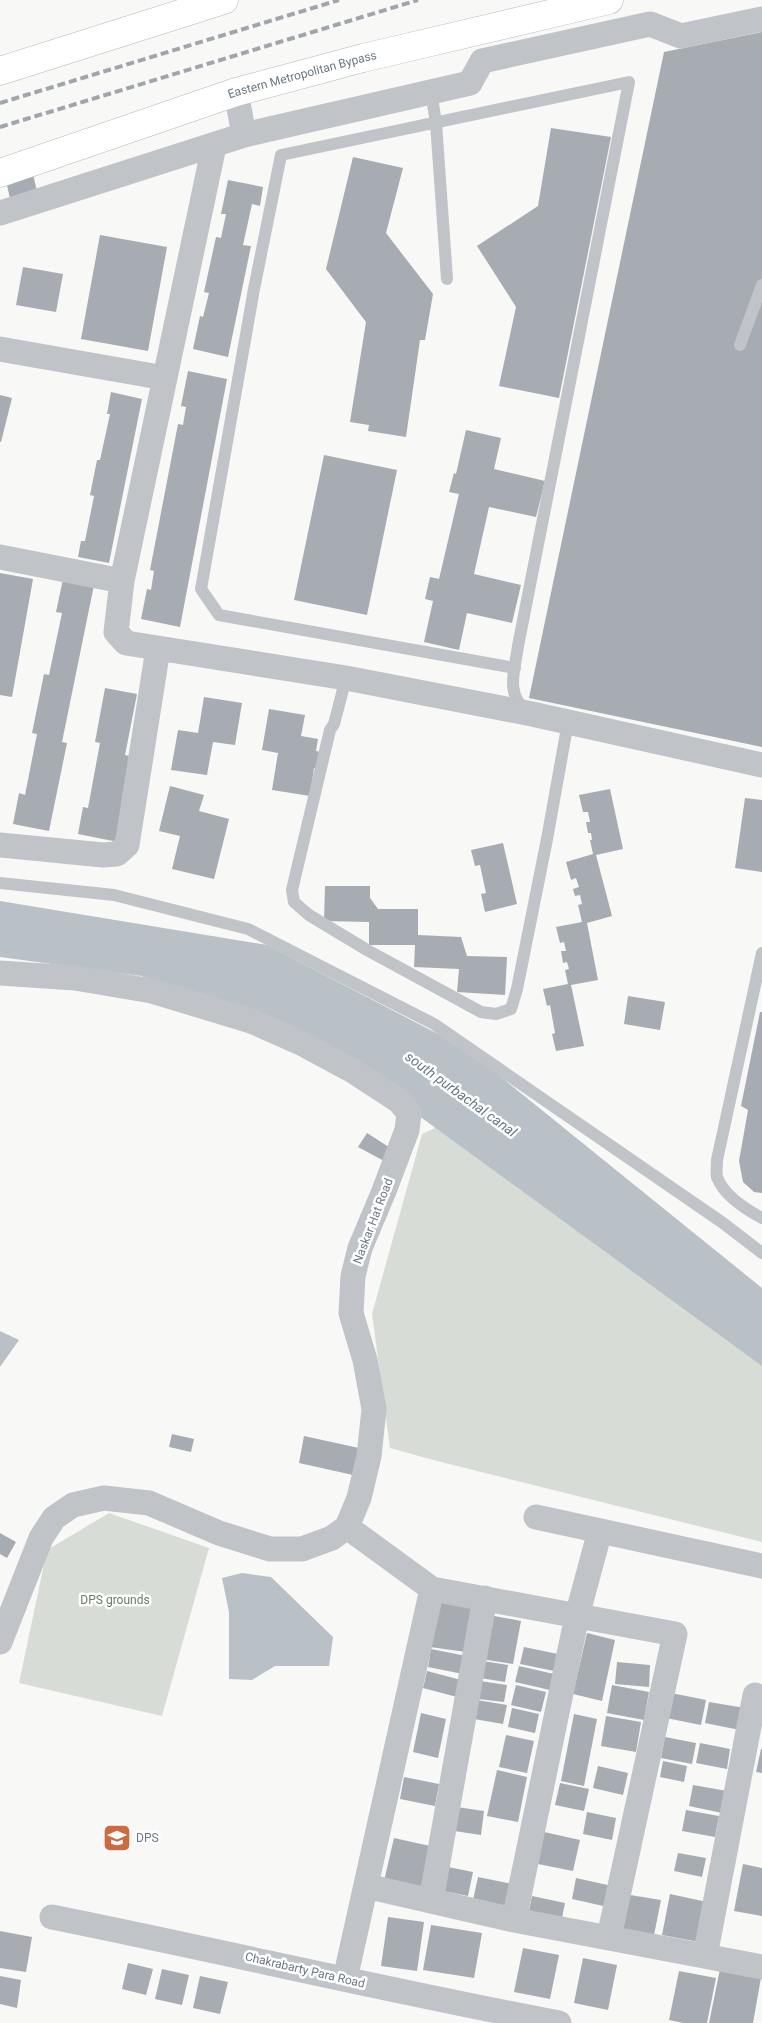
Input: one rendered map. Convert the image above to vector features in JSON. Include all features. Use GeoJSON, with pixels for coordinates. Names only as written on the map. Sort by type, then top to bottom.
{"type":"FeatureCollection","features":[{"type":"Feature","properties":{"kind":"main road"},"geometry":{"type":"LineString","coordinates":[[0,71],[224,0]]}},
{"type":"Feature","properties":{"kind":"main road","name":"Eastern Metropolitan Bypass"},"geometry":{"type":"LineString","coordinates":[[0,173],[236,92],[362,58],[609,0]]}},
{"type":"Feature","properties":{"kind":"street"},"geometry":{"type":"LineString","coordinates":[[0,213],[244,135],[470,83],[482,61],[650,24],[681,36],[762,19]]}},
{"type":"Feature","properties":{"kind":"street"},"geometry":{"type":"LineString","coordinates":[[236,92],[244,135]]}},
{"type":"Feature","properties":{"kind":"street"},"geometry":{"type":"LineString","coordinates":[[214,146],[122,581],[116,632],[126,643],[346,678],[532,714],[762,765]]}},
{"type":"Feature","properties":{"kind":"street"},"geometry":{"type":"LineString","coordinates":[[0,349],[165,378]]}},
{"type":"Feature","properties":{"kind":"street"},"geometry":{"type":"LineString","coordinates":[[0,557],[122,581]]}},
{"type":"Feature","properties":{"kind":"street"},"geometry":{"type":"LineString","coordinates":[[0,845],[103,855],[117,854],[127,845],[158,649]]}},
{"type":"Feature","properties":{"kind":"street","name":"Naskar Hat Road"},"geometry":{"type":"LineString","coordinates":[[0,973],[75,978],[152,991],[251,1021],[302,1043],[353,1071],[400,1100],[409,1113],[407,1130],[360,1248],[353,1276],[351,1313],[365,1360],[374,1408],[369,1456],[359,1498],[347,1527]]}},
{"type":"Feature","properties":{"kind":"street"},"geometry":{"type":"LineString","coordinates":[[0,1642],[41,1538],[54,1518],[73,1505],[104,1498],[148,1502],[219,1533],[270,1549],[302,1550],[332,1538],[347,1527],[432,1589],[675,1634],[609,1937]]}},
{"type":"Feature","properties":{"kind":"street"},"geometry":{"type":"LineString","coordinates":[[536,1517],[762,1566]]}},
{"type":"Feature","properties":{"kind":"street"},"geometry":{"type":"LineString","coordinates":[[514,1920],[577,1616],[600,1531]]}},
{"type":"Feature","properties":{"kind":"street"},"geometry":{"type":"LineString","coordinates":[[345,1979],[432,1589]]}},
{"type":"Feature","properties":{"kind":"street"},"geometry":{"type":"LineString","coordinates":[[431,1901],[485,1598]]}},
{"type":"Feature","properties":{"kind":"street"},"geometry":{"type":"LineString","coordinates":[[705,1956],[755,1694]]}},
{"type":"Feature","properties":{"kind":"street"},"geometry":{"type":"LineString","coordinates":[[366,1886],[514,1920],[762,1967]]}},
{"type":"Feature","properties":{"kind":"street","name":"Chakrabarty Para Road"},"geometry":{"type":"LineString","coordinates":[[52,1917],[212,1949],[345,1979],[456,2014],[559,2023]]}},
{"type":"Feature","properties":{"kind":"lane"},"geometry":{"type":"LineString","coordinates":[[515,668],[219,615],[201,588],[254,289],[281,155],[629,82],[515,668],[512,688],[517,703],[532,714]]}},
{"type":"Feature","properties":{"kind":"lane"},"geometry":{"type":"LineString","coordinates":[[432,91],[447,279]]}},
{"type":"Feature","properties":{"kind":"lane"},"geometry":{"type":"LineString","coordinates":[[740,345],[762,285]]}},
{"type":"Feature","properties":{"kind":"lane"},"geometry":{"type":"LineString","coordinates":[[346,678],[334,724],[330,730],[292,890],[294,902],[308,915],[359,945],[481,1012],[496,1014],[511,1009],[517,989],[568,722]]}},
{"type":"Feature","properties":{"kind":"lane"},"geometry":{"type":"LineString","coordinates":[[0,883],[114,895],[248,929],[434,1024],[723,1223],[762,1253]]}},
{"type":"Feature","properties":{"kind":"lane"},"geometry":{"type":"LineString","coordinates":[[762,953],[717,1160],[717,1176],[727,1194],[748,1211],[762,1218]]}},
{"type":"Feature","properties":{"kind":"green space"},"geometry":{"type":"Polygon","coordinates":[[[480,1107],[762,1323],[762,1542],[390,1448],[372,1314],[422,1134],[480,1107]]]}},
{"type":"Feature","properties":{"kind":"green space","name":"DPS grounds"},"geometry":{"type":"Polygon","coordinates":[[[109,1513],[209,1548],[162,1716],[19,1683],[47,1550],[109,1513]]]}},
{"type":"Feature","properties":{"kind":"water","name":"south purbachal canal"},"geometry":{"type":"Polygon","coordinates":[[[0,901],[267,945],[465,1048],[762,1288],[762,1366],[315,1040],[141,976],[0,957],[0,901]]]}},
{"type":"Feature","properties":{"kind":"water"},"geometry":{"type":"Polygon","coordinates":[[[0,1331],[19,1340],[0,1367],[0,1331]]]}},
{"type":"Feature","properties":{"kind":"water"},"geometry":{"type":"Polygon","coordinates":[[[242,1573],[271,1577],[333,1637],[329,1666],[275,1666],[252,1680],[229,1679],[229,1612],[222,1578],[242,1573]]]}},
{"type":"Feature","properties":{"kind":"building"},"geometry":{"type":"Polygon","coordinates":[[[762,32],[762,747],[529,698],[664,52],[762,32]]]}},
{"type":"Feature","properties":{"kind":"building"},"geometry":{"type":"Polygon","coordinates":[[[551,128],[611,137],[559,398],[499,386],[516,307],[477,246],[538,206],[551,128]]]}},
{"type":"Feature","properties":{"kind":"building"},"geometry":{"type":"Polygon","coordinates":[[[353,157],[403,168],[386,233],[433,294],[425,340],[420,340],[406,437],[368,431],[369,425],[350,422],[366,322],[326,269],[353,157]]]}},
{"type":"Feature","properties":{"kind":"building"},"geometry":{"type":"Polygon","coordinates":[[[33,174],[38,196],[11,203],[6,181],[33,174]]]}},
{"type":"Feature","properties":{"kind":"building"},"geometry":{"type":"Polygon","coordinates":[[[228,180],[263,187],[260,206],[252,204],[243,245],[251,246],[228,357],[193,349],[200,316],[203,317],[209,293],[204,292],[216,237],[221,238],[226,214],[221,214],[228,180]]]}},
{"type":"Feature","properties":{"kind":"building"},"geometry":{"type":"Polygon","coordinates":[[[100,235],[167,247],[148,351],[81,339],[100,235]]]}},
{"type":"Feature","properties":{"kind":"building"},"geometry":{"type":"Polygon","coordinates":[[[23,267],[63,274],[56,312],[16,305],[23,267]]]}},
{"type":"Feature","properties":{"kind":"building"},"geometry":{"type":"Polygon","coordinates":[[[188,371],[227,379],[180,627],[141,619],[147,589],[151,590],[154,571],[150,570],[178,424],[183,425],[186,407],[181,406],[188,371]]]}},
{"type":"Feature","properties":{"kind":"building"},"geometry":{"type":"Polygon","coordinates":[[[111,392],[142,399],[109,563],[78,557],[81,541],[85,541],[94,496],[90,495],[97,460],[100,460],[110,414],[107,414],[111,392]]]}},
{"type":"Feature","properties":{"kind":"building"},"geometry":{"type":"Polygon","coordinates":[[[0,395],[12,398],[1,442],[0,442],[0,395]]]}},
{"type":"Feature","properties":{"kind":"building"},"geometry":{"type":"Polygon","coordinates":[[[466,430],[501,438],[494,469],[545,481],[536,517],[489,507],[474,574],[521,585],[512,623],[467,613],[459,650],[424,642],[433,601],[425,599],[430,577],[439,579],[459,494],[449,492],[454,473],[456,474],[466,430]]]}},
{"type":"Feature","properties":{"kind":"building"},"geometry":{"type":"Polygon","coordinates":[[[324,455],[397,470],[367,615],[294,600],[324,455]]]}},
{"type":"Feature","properties":{"kind":"building"},"geometry":{"type":"Polygon","coordinates":[[[0,573],[33,579],[12,697],[0,695],[0,573]]]}},
{"type":"Feature","properties":{"kind":"building"},"geometry":{"type":"Polygon","coordinates":[[[63,579],[94,585],[62,742],[67,743],[49,831],[13,824],[19,793],[25,795],[37,734],[32,733],[44,674],[49,675],[62,613],[56,612],[63,579]]]}},
{"type":"Feature","properties":{"kind":"building"},"geometry":{"type":"Polygon","coordinates":[[[105,688],[137,694],[125,755],[135,757],[118,842],[78,834],[83,807],[88,808],[100,743],[95,742],[105,688]]]}},
{"type":"Feature","properties":{"kind":"building"},"geometry":{"type":"Polygon","coordinates":[[[204,697],[242,703],[235,745],[213,742],[207,775],[171,770],[178,730],[198,733],[204,697]]]}},
{"type":"Feature","properties":{"kind":"building"},"geometry":{"type":"Polygon","coordinates":[[[269,709],[305,715],[301,736],[318,739],[316,751],[321,752],[319,769],[314,768],[310,796],[272,790],[278,753],[262,750],[269,709]]]}},
{"type":"Feature","properties":{"kind":"building"},"geometry":{"type":"Polygon","coordinates":[[[170,786],[204,795],[199,811],[229,819],[214,879],[172,869],[180,836],[159,831],[170,786]]]}},
{"type":"Feature","properties":{"kind":"building"},"geometry":{"type":"Polygon","coordinates":[[[610,789],[623,849],[596,855],[612,916],[587,923],[598,980],[571,985],[584,1046],[556,1051],[552,1034],[555,1033],[550,1005],[547,1006],[543,989],[568,984],[565,970],[569,969],[567,962],[563,963],[561,951],[566,951],[564,942],[560,943],[556,927],[582,922],[578,905],[582,904],[580,895],[575,896],[573,889],[579,887],[576,878],[571,880],[566,862],[593,854],[590,840],[592,840],[591,833],[588,833],[586,822],[590,822],[588,812],[583,812],[579,795],[610,789]]]}},
{"type":"Feature","properties":{"kind":"building"},"geometry":{"type":"Polygon","coordinates":[[[745,798],[762,800],[762,872],[735,868],[745,798]]]}},
{"type":"Feature","properties":{"kind":"building"},"geometry":{"type":"Polygon","coordinates":[[[503,843],[517,904],[485,912],[481,894],[486,893],[480,865],[475,866],[471,850],[503,843]]]}},
{"type":"Feature","properties":{"kind":"building"},"geometry":{"type":"Polygon","coordinates":[[[325,886],[370,886],[370,898],[378,909],[418,909],[418,935],[461,937],[467,956],[507,957],[505,995],[457,992],[459,969],[414,967],[415,945],[369,945],[369,922],[324,921],[325,886]]]}},
{"type":"Feature","properties":{"kind":"building"},"geometry":{"type":"Polygon","coordinates":[[[628,996],[665,1002],[660,1030],[624,1024],[628,996]]]}},
{"type":"Feature","properties":{"kind":"building"},"geometry":{"type":"Polygon","coordinates":[[[760,1012],[762,1012],[762,1193],[754,1192],[743,1182],[739,1161],[748,1110],[741,1106],[760,1012]]]}},
{"type":"Feature","properties":{"kind":"building"},"geometry":{"type":"Polygon","coordinates":[[[367,1133],[392,1149],[386,1162],[358,1147],[367,1133]]]}},
{"type":"Feature","properties":{"kind":"building"},"geometry":{"type":"Polygon","coordinates":[[[172,1434],[194,1439],[191,1452],[169,1447],[172,1434]]]}},
{"type":"Feature","properties":{"kind":"building"},"geometry":{"type":"Polygon","coordinates":[[[304,1436],[359,1448],[353,1475],[299,1463],[304,1436]]]}},
{"type":"Feature","properties":{"kind":"building"},"geometry":{"type":"Polygon","coordinates":[[[0,1533],[16,1542],[7,1558],[0,1554],[0,1533]]]}},
{"type":"Feature","properties":{"kind":"building"},"geometry":{"type":"Polygon","coordinates":[[[438,1601],[473,1607],[466,1652],[430,1647],[438,1601]]]}},
{"type":"Feature","properties":{"kind":"building"},"geometry":{"type":"Polygon","coordinates":[[[489,1615],[521,1621],[513,1664],[481,1659],[489,1615]]]}},
{"type":"Feature","properties":{"kind":"building"},"geometry":{"type":"Polygon","coordinates":[[[587,1633],[615,1640],[602,1701],[573,1694],[587,1633]]]}},
{"type":"Feature","properties":{"kind":"building"},"geometry":{"type":"Polygon","coordinates":[[[524,1647],[558,1654],[554,1671],[520,1664],[524,1647]]]}},
{"type":"Feature","properties":{"kind":"building"},"geometry":{"type":"Polygon","coordinates":[[[431,1649],[466,1656],[463,1674],[428,1667],[431,1649]]]}},
{"type":"Feature","properties":{"kind":"building"},"geometry":{"type":"Polygon","coordinates":[[[483,1661],[508,1665],[505,1682],[480,1678],[483,1661]]]}},
{"type":"Feature","properties":{"kind":"building"},"geometry":{"type":"Polygon","coordinates":[[[617,1662],[650,1665],[649,1687],[615,1684],[617,1662]]]}},
{"type":"Feature","properties":{"kind":"building"},"geometry":{"type":"Polygon","coordinates":[[[519,1666],[554,1674],[550,1690],[515,1682],[519,1666]]]}},
{"type":"Feature","properties":{"kind":"building"},"geometry":{"type":"Polygon","coordinates":[[[427,1671],[461,1680],[457,1697],[423,1688],[427,1671]]]}},
{"type":"Feature","properties":{"kind":"building"},"geometry":{"type":"Polygon","coordinates":[[[480,1681],[507,1685],[504,1702],[478,1699],[480,1681]]]}},
{"type":"Feature","properties":{"kind":"building"},"geometry":{"type":"Polygon","coordinates":[[[516,1685],[546,1692],[541,1712],[511,1705],[516,1685]]]}},
{"type":"Feature","properties":{"kind":"building"},"geometry":{"type":"Polygon","coordinates":[[[612,1685],[649,1692],[644,1720],[607,1713],[612,1685]]]}},
{"type":"Feature","properties":{"kind":"building"},"geometry":{"type":"Polygon","coordinates":[[[666,1692],[706,1700],[701,1725],[661,1717],[666,1692]]]}},
{"type":"Feature","properties":{"kind":"building"},"geometry":{"type":"Polygon","coordinates":[[[477,1700],[507,1705],[503,1724],[474,1719],[477,1700]]]}},
{"type":"Feature","properties":{"kind":"building"},"geometry":{"type":"Polygon","coordinates":[[[709,1702],[745,1708],[740,1730],[705,1723],[709,1702]]]}},
{"type":"Feature","properties":{"kind":"building"},"geometry":{"type":"Polygon","coordinates":[[[512,1708],[539,1714],[535,1733],[508,1727],[512,1708]]]}},
{"type":"Feature","properties":{"kind":"building"},"geometry":{"type":"Polygon","coordinates":[[[421,1713],[446,1719],[438,1758],[413,1752],[421,1713]]]}},
{"type":"Feature","properties":{"kind":"building"},"geometry":{"type":"Polygon","coordinates":[[[574,1714],[597,1719],[584,1786],[561,1781],[574,1714]]]}},
{"type":"Feature","properties":{"kind":"building"},"geometry":{"type":"Polygon","coordinates":[[[606,1716],[641,1722],[636,1752],[601,1746],[606,1716]]]}},
{"type":"Feature","properties":{"kind":"building"},"geometry":{"type":"Polygon","coordinates":[[[506,1735],[534,1741],[527,1773],[499,1767],[506,1735]]]}},
{"type":"Feature","properties":{"kind":"building"},"geometry":{"type":"Polygon","coordinates":[[[665,1737],[696,1743],[692,1764],[661,1758],[665,1737]]]}},
{"type":"Feature","properties":{"kind":"building"},"geometry":{"type":"Polygon","coordinates":[[[700,1743],[730,1749],[727,1769],[696,1763],[700,1743]]]}},
{"type":"Feature","properties":{"kind":"building"},"geometry":{"type":"Polygon","coordinates":[[[762,1749],[762,1773],[756,1772],[762,1749]]]}},
{"type":"Feature","properties":{"kind":"building"},"geometry":{"type":"Polygon","coordinates":[[[663,1761],[687,1766],[684,1782],[660,1777],[663,1761]]]}},
{"type":"Feature","properties":{"kind":"building"},"geometry":{"type":"Polygon","coordinates":[[[598,1766],[628,1773],[623,1795],[593,1788],[598,1766]]]}},
{"type":"Feature","properties":{"kind":"building"},"geometry":{"type":"Polygon","coordinates":[[[497,1770],[527,1777],[518,1822],[487,1816],[497,1770]]]}},
{"type":"Feature","properties":{"kind":"building"},"geometry":{"type":"Polygon","coordinates":[[[404,1777],[439,1784],[435,1806],[400,1799],[404,1777]]]}},
{"type":"Feature","properties":{"kind":"building"},"geometry":{"type":"Polygon","coordinates":[[[560,1783],[589,1789],[584,1811],[555,1805],[560,1783]]]}},
{"type":"Feature","properties":{"kind":"building"},"geometry":{"type":"Polygon","coordinates":[[[693,1785],[727,1791],[722,1813],[689,1806],[693,1785]]]}},
{"type":"Feature","properties":{"kind":"building"},"geometry":{"type":"Polygon","coordinates":[[[457,1807],[484,1811],[481,1835],[454,1831],[457,1807]]]}},
{"type":"Feature","properties":{"kind":"building"},"geometry":{"type":"Polygon","coordinates":[[[686,1810],[719,1816],[715,1837],[682,1831],[686,1810]]]}},
{"type":"Feature","properties":{"kind":"building"},"geometry":{"type":"Polygon","coordinates":[[[587,1812],[616,1818],[612,1840],[583,1834],[587,1812]]]}},
{"type":"Feature","properties":{"kind":"building"},"geometry":{"type":"Polygon","coordinates":[[[544,1832],[580,1840],[573,1871],[538,1864],[544,1832]]]}},
{"type":"Feature","properties":{"kind":"building"},"geometry":{"type":"Polygon","coordinates":[[[394,1838],[439,1848],[430,1891],[384,1881],[394,1838]]]}},
{"type":"Feature","properties":{"kind":"building"},"geometry":{"type":"Polygon","coordinates":[[[678,1853],[706,1858],[702,1877],[674,1871],[678,1853]]]}},
{"type":"Feature","properties":{"kind":"building"},"geometry":{"type":"Polygon","coordinates":[[[743,1864],[762,1868],[762,1916],[734,1911],[743,1864]]]}},
{"type":"Feature","properties":{"kind":"building"},"geometry":{"type":"Polygon","coordinates":[[[443,1866],[473,1872],[468,1896],[438,1890],[443,1866]]]}},
{"type":"Feature","properties":{"kind":"building"},"geometry":{"type":"Polygon","coordinates":[[[478,1877],[513,1884],[508,1907],[473,1900],[478,1877]]]}},
{"type":"Feature","properties":{"kind":"building"},"geometry":{"type":"Polygon","coordinates":[[[576,1878],[612,1886],[608,1907],[572,1899],[576,1878]]]}},
{"type":"Feature","properties":{"kind":"building"},"geometry":{"type":"Polygon","coordinates":[[[670,1894],[707,1902],[699,1942],[662,1935],[670,1894]]]}},
{"type":"Feature","properties":{"kind":"building"},"geometry":{"type":"Polygon","coordinates":[[[630,1895],[661,1900],[654,1935],[623,1930],[630,1895]]]}},
{"type":"Feature","properties":{"kind":"building"},"geometry":{"type":"Polygon","coordinates":[[[532,1896],[565,1903],[562,1918],[529,1911],[532,1896]]]}},
{"type":"Feature","properties":{"kind":"building"},"geometry":{"type":"Polygon","coordinates":[[[388,1917],[424,1922],[417,1971],[381,1966],[388,1917]]]}},
{"type":"Feature","properties":{"kind":"building"},"geometry":{"type":"Polygon","coordinates":[[[431,1925],[482,1933],[474,1978],[423,1970],[431,1925]]]}},
{"type":"Feature","properties":{"kind":"building"},"geometry":{"type":"Polygon","coordinates":[[[0,1931],[32,1937],[26,1972],[0,1968],[0,1931]]]}},
{"type":"Feature","properties":{"kind":"building"},"geometry":{"type":"Polygon","coordinates":[[[523,1948],[559,1955],[550,1999],[514,1992],[523,1948]]]}},
{"type":"Feature","properties":{"kind":"building"},"geometry":{"type":"Polygon","coordinates":[[[583,1958],[617,1965],[608,2010],[574,2003],[583,1958]]]}},
{"type":"Feature","properties":{"kind":"building"},"geometry":{"type":"Polygon","coordinates":[[[128,1963],[153,1969],[146,1995],[122,1989],[128,1963]]]}},
{"type":"Feature","properties":{"kind":"building"},"geometry":{"type":"Polygon","coordinates":[[[721,1964],[762,1972],[753,2023],[709,2023],[721,1964]]]}},
{"type":"Feature","properties":{"kind":"building"},"geometry":{"type":"Polygon","coordinates":[[[162,1969],[189,1975],[182,2005],[155,1999],[162,1969]]]}},
{"type":"Feature","properties":{"kind":"building"},"geometry":{"type":"Polygon","coordinates":[[[679,1971],[716,1978],[707,2023],[683,2023],[669,2020],[679,1971]]]}},
{"type":"Feature","properties":{"kind":"building"},"geometry":{"type":"Polygon","coordinates":[[[0,1976],[21,1980],[17,2008],[0,2004],[0,1976]]]}},
{"type":"Feature","properties":{"kind":"building"},"geometry":{"type":"Polygon","coordinates":[[[200,1976],[228,1982],[220,2014],[193,2008],[200,1976]]]}},
{"type":"Feature","properties":{"kind":"railway"},"geometry":{"type":"LineString","coordinates":[[0,103],[339,0]]}},
{"type":"Feature","properties":{"kind":"railway"},"geometry":{"type":"LineString","coordinates":[[0,127],[418,0]]}},
{"type":"Feature","properties":{"kind":"place","name":"DPS"},"geometry":{"type":"Point","coordinates":[117,1838]}}]}
